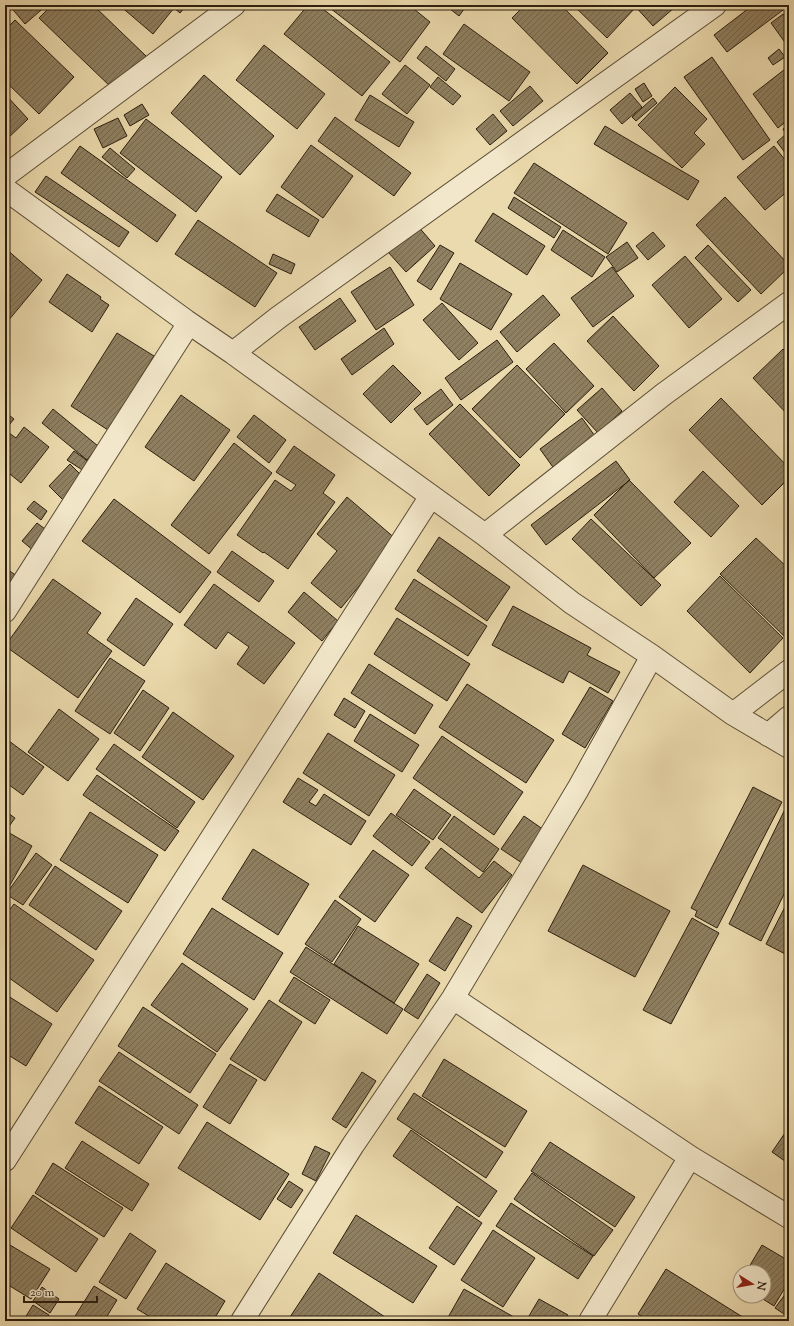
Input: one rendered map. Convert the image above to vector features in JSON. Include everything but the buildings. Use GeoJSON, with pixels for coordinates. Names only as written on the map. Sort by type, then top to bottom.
{"type":"FeatureCollection","features":[{"type":"Feature","properties":{"kind":"street"},"geometry":{"type":"LineString","coordinates":[[5,176],[234,5]]}},
{"type":"Feature","properties":{"kind":"street"},"geometry":{"type":"LineString","coordinates":[[233,353],[279,317],[715,5]]}},
{"type":"Feature","properties":{"kind":"street"},"geometry":{"type":"LineString","coordinates":[[5,189],[485,535],[572,603],[652,656],[733,714],[789,747]]}},
{"type":"Feature","properties":{"kind":"street"},"geometry":{"type":"LineString","coordinates":[[485,535],[664,394],[789,303]]}},
{"type":"Feature","properties":{"kind":"street"},"geometry":{"type":"LineString","coordinates":[[5,611],[189,323]]}},
{"type":"Feature","properties":{"kind":"street"},"geometry":{"type":"LineString","coordinates":[[5,1160],[431,496]]}},
{"type":"Feature","properties":{"kind":"street"},"geometry":{"type":"LineString","coordinates":[[242,1321],[353,1145],[453,998],[578,789],[652,656]]}},
{"type":"Feature","properties":{"kind":"street"},"geometry":{"type":"LineString","coordinates":[[733,714],[789,671]]}},
{"type":"Feature","properties":{"kind":"street"},"geometry":{"type":"LineString","coordinates":[[768,735],[789,717]]}},
{"type":"Feature","properties":{"kind":"street"},"geometry":{"type":"LineString","coordinates":[[453,998],[690,1157],[789,1217]]}},
{"type":"Feature","properties":{"kind":"street"},"geometry":{"type":"LineString","coordinates":[[590,1321],[690,1157]]}}]}
